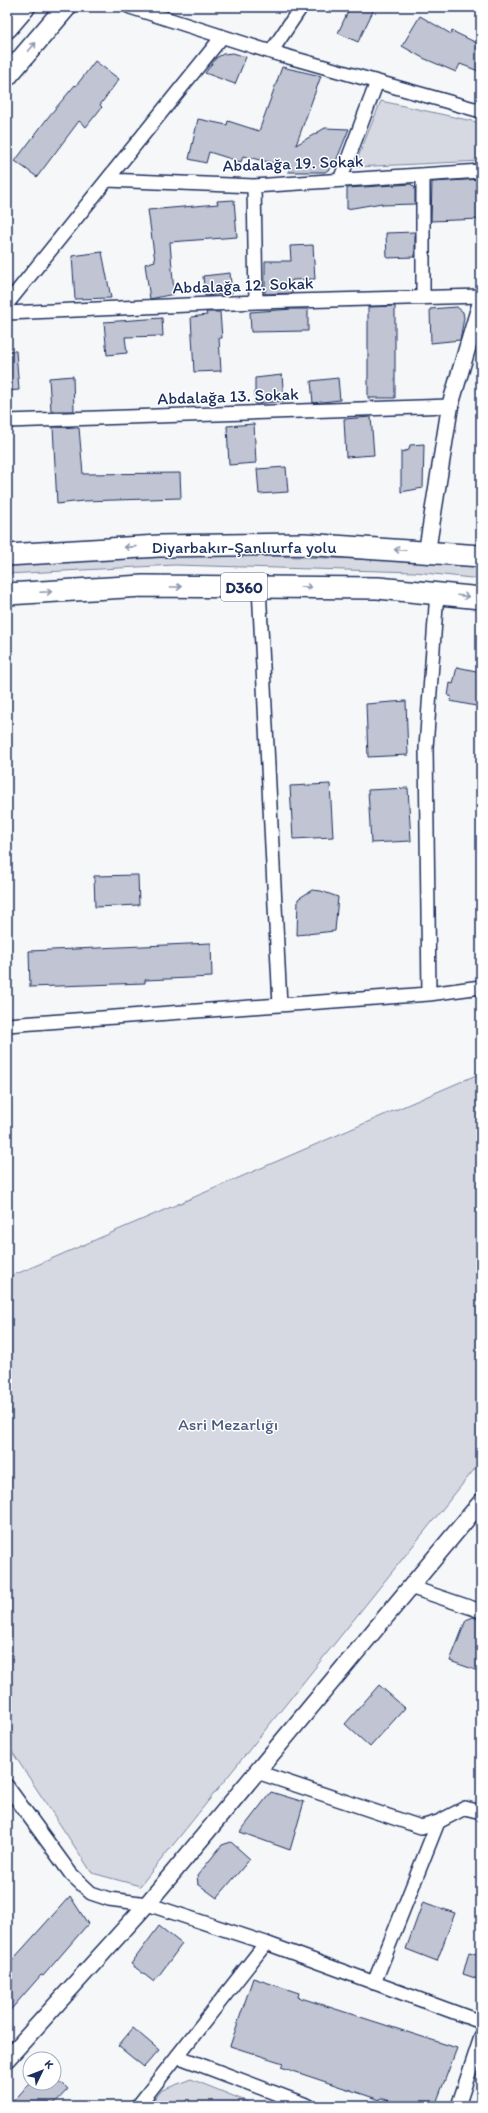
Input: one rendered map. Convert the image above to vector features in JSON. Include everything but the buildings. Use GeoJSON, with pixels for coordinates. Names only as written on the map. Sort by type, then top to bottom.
{"type":"FeatureCollection","features":[{"type":"Feature","properties":{"kind":"highway","name":"Diyarbakır-Şanlıurfa yolu"},"geometry":{"type":"LineString","coordinates":[[7,555],[167,546],[304,544],[427,551],[481,556]]}},
{"type":"Feature","properties":{"kind":"highway","name":"D360"},"geometry":{"type":"LineString","coordinates":[[7,594],[142,586],[378,588],[437,592],[481,598]]}},
{"type":"Feature","properties":{"kind":"main road"},"geometry":{"type":"LineString","coordinates":[[7,28],[25,7]]}},
{"type":"Feature","properties":{"kind":"main road"},"geometry":{"type":"LineString","coordinates":[[7,76],[66,7]]}},
{"type":"Feature","properties":{"kind":"street"},"geometry":{"type":"LineString","coordinates":[[130,7],[271,52],[481,111]]}},
{"type":"Feature","properties":{"kind":"street"},"geometry":{"type":"LineString","coordinates":[[271,52],[301,7]]}},
{"type":"Feature","properties":{"kind":"street"},"geometry":{"type":"LineString","coordinates":[[7,304],[222,37]]}},
{"type":"Feature","properties":{"kind":"street"},"geometry":{"type":"LineString","coordinates":[[340,180],[377,82]]}},
{"type":"Feature","properties":{"kind":"street","name":"Abdalağa 19. Sokak"},"geometry":{"type":"LineString","coordinates":[[107,180],[254,186],[481,171]]}},
{"type":"Feature","properties":{"kind":"street"},"geometry":{"type":"LineString","coordinates":[[423,175],[423,298]]}},
{"type":"Feature","properties":{"kind":"street"},"geometry":{"type":"LineString","coordinates":[[254,186],[256,302]]}},
{"type":"Feature","properties":{"kind":"street","name":"Abdalağa 12. Sokak"},"geometry":{"type":"LineString","coordinates":[[7,313],[256,302],[481,296]]}},
{"type":"Feature","properties":{"kind":"street"},"geometry":{"type":"LineString","coordinates":[[427,551],[450,406],[481,302]]}},
{"type":"Feature","properties":{"kind":"street","name":"Abdalağa 13. Sokak"},"geometry":{"type":"LineString","coordinates":[[7,421],[450,406]]}},
{"type":"Feature","properties":{"kind":"street"},"geometry":{"type":"LineString","coordinates":[[259,587],[280,1005]]}},
{"type":"Feature","properties":{"kind":"street"},"geometry":{"type":"LineString","coordinates":[[429,994],[426,748],[437,592]]}},
{"type":"Feature","properties":{"kind":"street"},"geometry":{"type":"LineString","coordinates":[[7,1025],[429,994],[481,987]]}},
{"type":"Feature","properties":{"kind":"street"},"geometry":{"type":"LineString","coordinates":[[7,2058],[147,1904],[481,1502]]}},
{"type":"Feature","properties":{"kind":"street"},"geometry":{"type":"LineString","coordinates":[[410,1587],[481,1611]]}},
{"type":"Feature","properties":{"kind":"street"},"geometry":{"type":"LineString","coordinates":[[257,1772],[421,1827],[438,1822],[465,1808],[481,1812]]}},
{"type":"Feature","properties":{"kind":"street"},"geometry":{"type":"LineString","coordinates":[[7,1786],[71,1874],[92,1893],[109,1899],[147,1904],[266,1943],[481,2022]]}},
{"type":"Feature","properties":{"kind":"street"},"geometry":{"type":"LineString","coordinates":[[374,1983],[438,1822]]}},
{"type":"Feature","properties":{"kind":"street"},"geometry":{"type":"LineString","coordinates":[[138,2106],[266,1943]]}},
{"type":"Feature","properties":{"kind":"street"},"geometry":{"type":"LineString","coordinates":[[458,2106],[481,2037]]}},
{"type":"Feature","properties":{"kind":"street"},"geometry":{"type":"LineString","coordinates":[[177,2056],[309,2106]]}},
{"type":"Feature","properties":{"kind":"green space"},"geometry":{"type":"Polygon","coordinates":[[[381,101],[481,123],[481,161],[354,167],[381,101]]]}},
{"type":"Feature","properties":{"kind":"green space"},"geometry":{"type":"Polygon","coordinates":[[[207,554],[390,560],[481,567],[481,579],[415,572],[175,565],[7,574],[7,562],[207,554]]]}},
{"type":"Feature","properties":{"kind":"green space","name":"Asri Mezarlığı"},"geometry":{"type":"Polygon","coordinates":[[[481,1073],[481,1461],[140,1886],[92,1873],[7,1744],[7,1278],[481,1073]]]}},
{"type":"Feature","properties":{"kind":"green space"},"geometry":{"type":"Polygon","coordinates":[[[191,2079],[258,2106],[149,2106],[162,2090],[191,2079]]]}}]}
